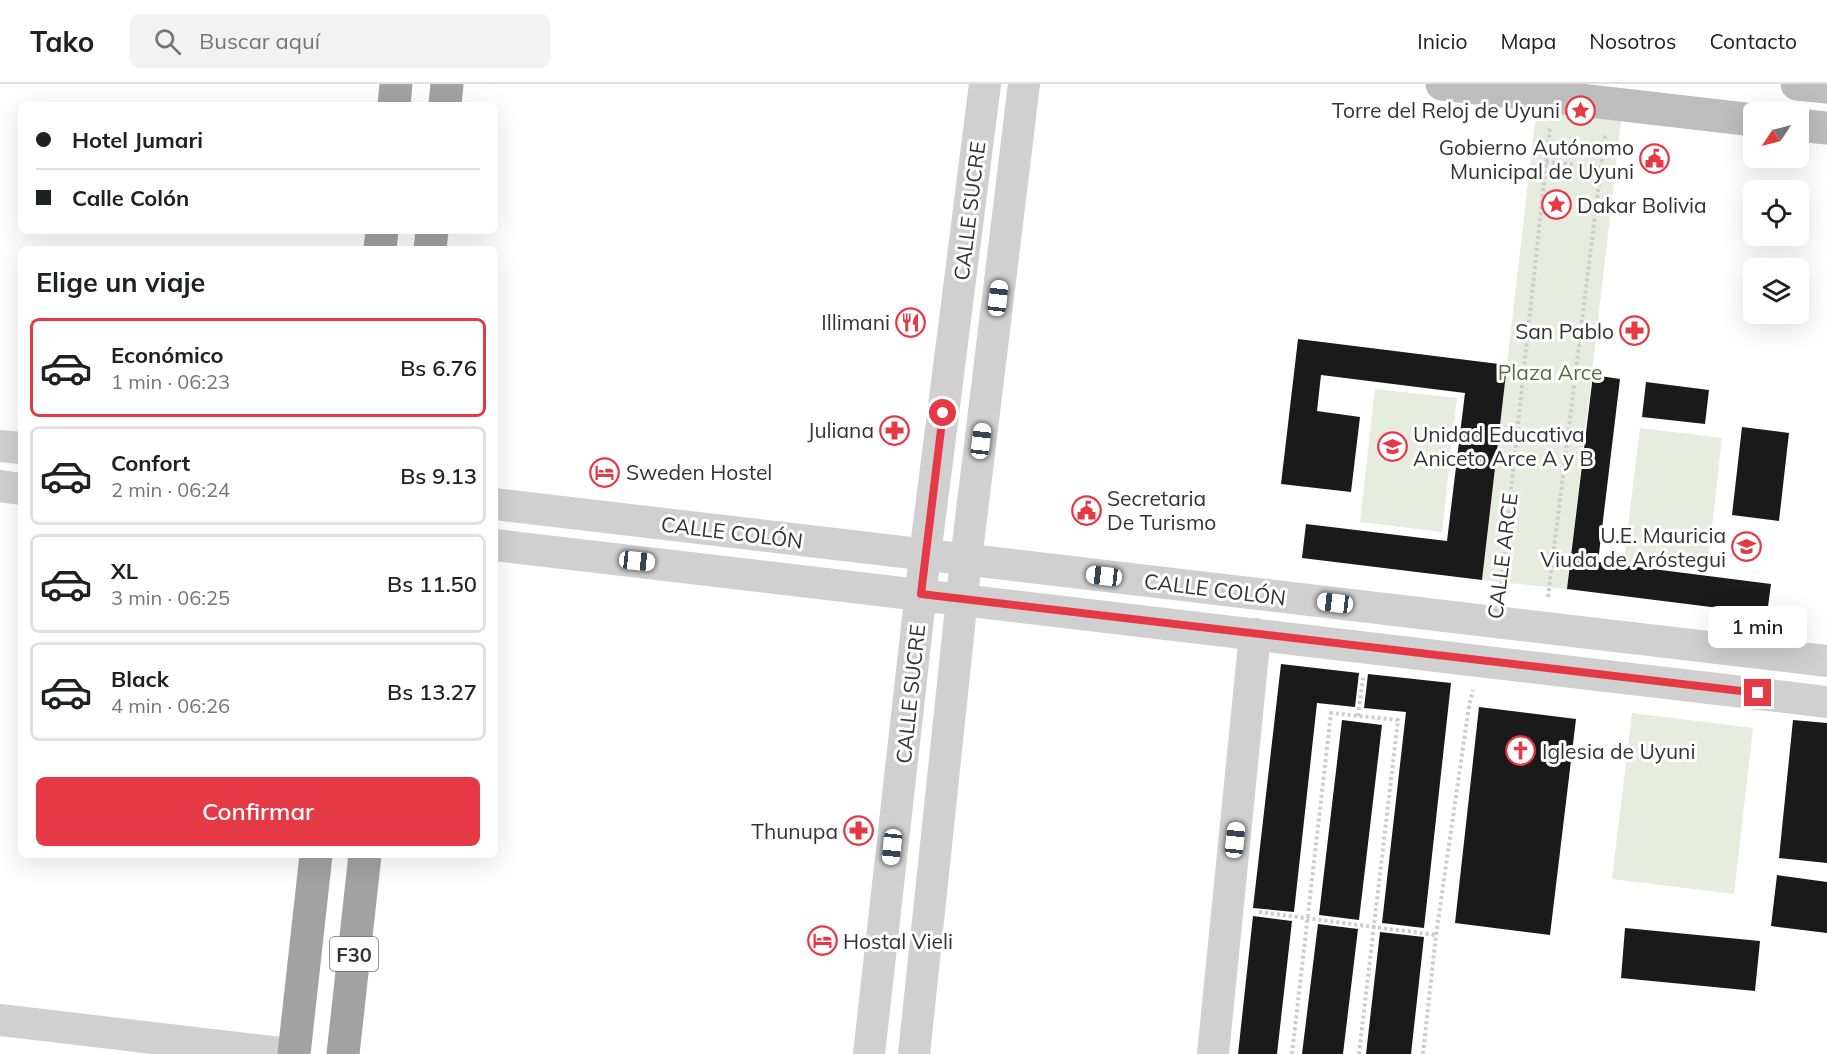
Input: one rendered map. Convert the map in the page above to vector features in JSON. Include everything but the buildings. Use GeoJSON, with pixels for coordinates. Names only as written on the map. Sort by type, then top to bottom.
{"type":"FeatureCollection","features":[{"type":"Feature","properties":{"kind":"highway"},"geometry":{"type":"LineString","coordinates":[[394,102],[396,84]]}},
{"type":"Feature","properties":{"kind":"highway"},"geometry":{"type":"LineString","coordinates":[[445,102],[447,84]]}},
{"type":"Feature","properties":{"kind":"highway","name":"F30"},"geometry":{"type":"LineString","coordinates":[[294,1054],[316,858]]}},
{"type":"Feature","properties":{"kind":"highway","name":"F30"},"geometry":{"type":"LineString","coordinates":[[343,1054],[366,858]]}},
{"type":"Feature","properties":{"kind":"main road"},"geometry":{"type":"LineString","coordinates":[[1442,84],[1743,119]]}},
{"type":"Feature","properties":{"kind":"main road"},"geometry":{"type":"LineString","coordinates":[[1797,84],[1827,87]]}},
{"type":"Feature","properties":{"kind":"main road"},"geometry":{"type":"LineString","coordinates":[[1809,126],[1827,128]]}},
{"type":"Feature","properties":{"kind":"street","name":"CALLE SUCRE"},"geometry":{"type":"LineString","coordinates":[[869,1054],[925,555],[985,84]]}},
{"type":"Feature","properties":{"kind":"street","name":"CALLE SUCRE"},"geometry":{"type":"LineString","coordinates":[[914,1054],[966,560],[1024,84]]}},
{"type":"Feature","properties":{"kind":"street"},"geometry":{"type":"LineString","coordinates":[[0,446],[18,448]]}},
{"type":"Feature","properties":{"kind":"street"},"geometry":{"type":"LineString","coordinates":[[0,486],[18,489]]}},
{"type":"Feature","properties":{"kind":"street","name":"CALLE COLÓN"},"geometry":{"type":"LineString","coordinates":[[498,504],[1827,661]]}},
{"type":"Feature","properties":{"kind":"street","name":"CALLE COLÓN"},"geometry":{"type":"LineString","coordinates":[[498,545],[1827,702]]}},
{"type":"Feature","properties":{"kind":"street"},"geometry":{"type":"LineString","coordinates":[[1213,1054],[1255,634]]}},
{"type":"Feature","properties":{"kind":"street"},"geometry":{"type":"LineString","coordinates":[[0,1020],[289,1054]]}},
{"type":"Feature","properties":{"kind":"path","name":"CALLE ARCE"},"geometry":{"type":"LineString","coordinates":[[1496,622],[1553,97]]}},
{"type":"Feature","properties":{"kind":"path"},"geometry":{"type":"LineString","coordinates":[[1545,628],[1609,103]]}},
{"type":"Feature","properties":{"kind":"path"},"geometry":{"type":"LineString","coordinates":[[1546,162],[1601,167]]}},
{"type":"Feature","properties":{"kind":"path"},"geometry":{"type":"LineString","coordinates":[[1423,1054],[1436,935],[1469,706],[1480,662]]}},
{"type":"Feature","properties":{"kind":"path"},"geometry":{"type":"LineString","coordinates":[[1292,1054],[1331,713],[1398,720],[1359,1054]]}},
{"type":"Feature","properties":{"kind":"path"},"geometry":{"type":"LineString","coordinates":[[1228,908],[1436,935]]}},
{"type":"Feature","properties":{"kind":"green space","name":"Plaza Arce"},"geometry":{"type":"Polygon","coordinates":[[[1538,96],[1623,104],[1567,589],[1482,580],[1538,96]]]}},
{"type":"Feature","properties":{"kind":"green space"},"geometry":{"type":"Polygon","coordinates":[[[1375,389],[1457,398],[1442,532],[1360,522],[1375,389]]]}},
{"type":"Feature","properties":{"kind":"green space"},"geometry":{"type":"Polygon","coordinates":[[[1640,428],[1722,438],[1707,571],[1624,561],[1640,428]]]}},
{"type":"Feature","properties":{"kind":"green space"},"geometry":{"type":"Polygon","coordinates":[[[1632,713],[1753,728],[1734,894],[1612,879],[1632,713]]]}},
{"type":"Feature","properties":{"kind":"place","name":"Torre del Reloj de Uyuni"},"geometry":{"type":"Point","coordinates":[1581,110]}},
{"type":"Feature","properties":{"kind":"place","name":"Gobierno Autónomo Municipal de Uyuni"},"geometry":{"type":"Point","coordinates":[1655,159]}},
{"type":"Feature","properties":{"kind":"place","name":"Dakar Bolivia"},"geometry":{"type":"Point","coordinates":[1556,205]}},
{"type":"Feature","properties":{"kind":"place","name":"Illimani"},"geometry":{"type":"Point","coordinates":[911,322]}},
{"type":"Feature","properties":{"kind":"place","name":"San Pablo"},"geometry":{"type":"Point","coordinates":[1635,331]}},
{"type":"Feature","properties":{"kind":"place","name":"Juliana"},"geometry":{"type":"Point","coordinates":[895,430]}},
{"type":"Feature","properties":{"kind":"place","name":"Unidad Educativa Aniceto Arce A y B"},"geometry":{"type":"Point","coordinates":[1392,446]}},
{"type":"Feature","properties":{"kind":"place","name":"Sweden Hostel"},"geometry":{"type":"Point","coordinates":[605,472]}},
{"type":"Feature","properties":{"kind":"place","name":"Secretaria De Turismo"},"geometry":{"type":"Point","coordinates":[1086,510]}},
{"type":"Feature","properties":{"kind":"place","name":"U.E. Mauricia Viuda de Aróstegui"},"geometry":{"type":"Point","coordinates":[1747,547]}},
{"type":"Feature","properties":{"kind":"place","name":"Iglesia de Uyuni"},"geometry":{"type":"Point","coordinates":[1521,751]}},
{"type":"Feature","properties":{"kind":"place","name":"Thunupa"},"geometry":{"type":"Point","coordinates":[859,831]}},
{"type":"Feature","properties":{"kind":"place","name":"Hostal Vieli"},"geometry":{"type":"Point","coordinates":[822,941]}},
{"type":"Feature","properties":{"kind":"route"},"geometry":{"type":"LineString","coordinates":[[943,413],[921,594],[1480,662],[1758,693]]}}]}
